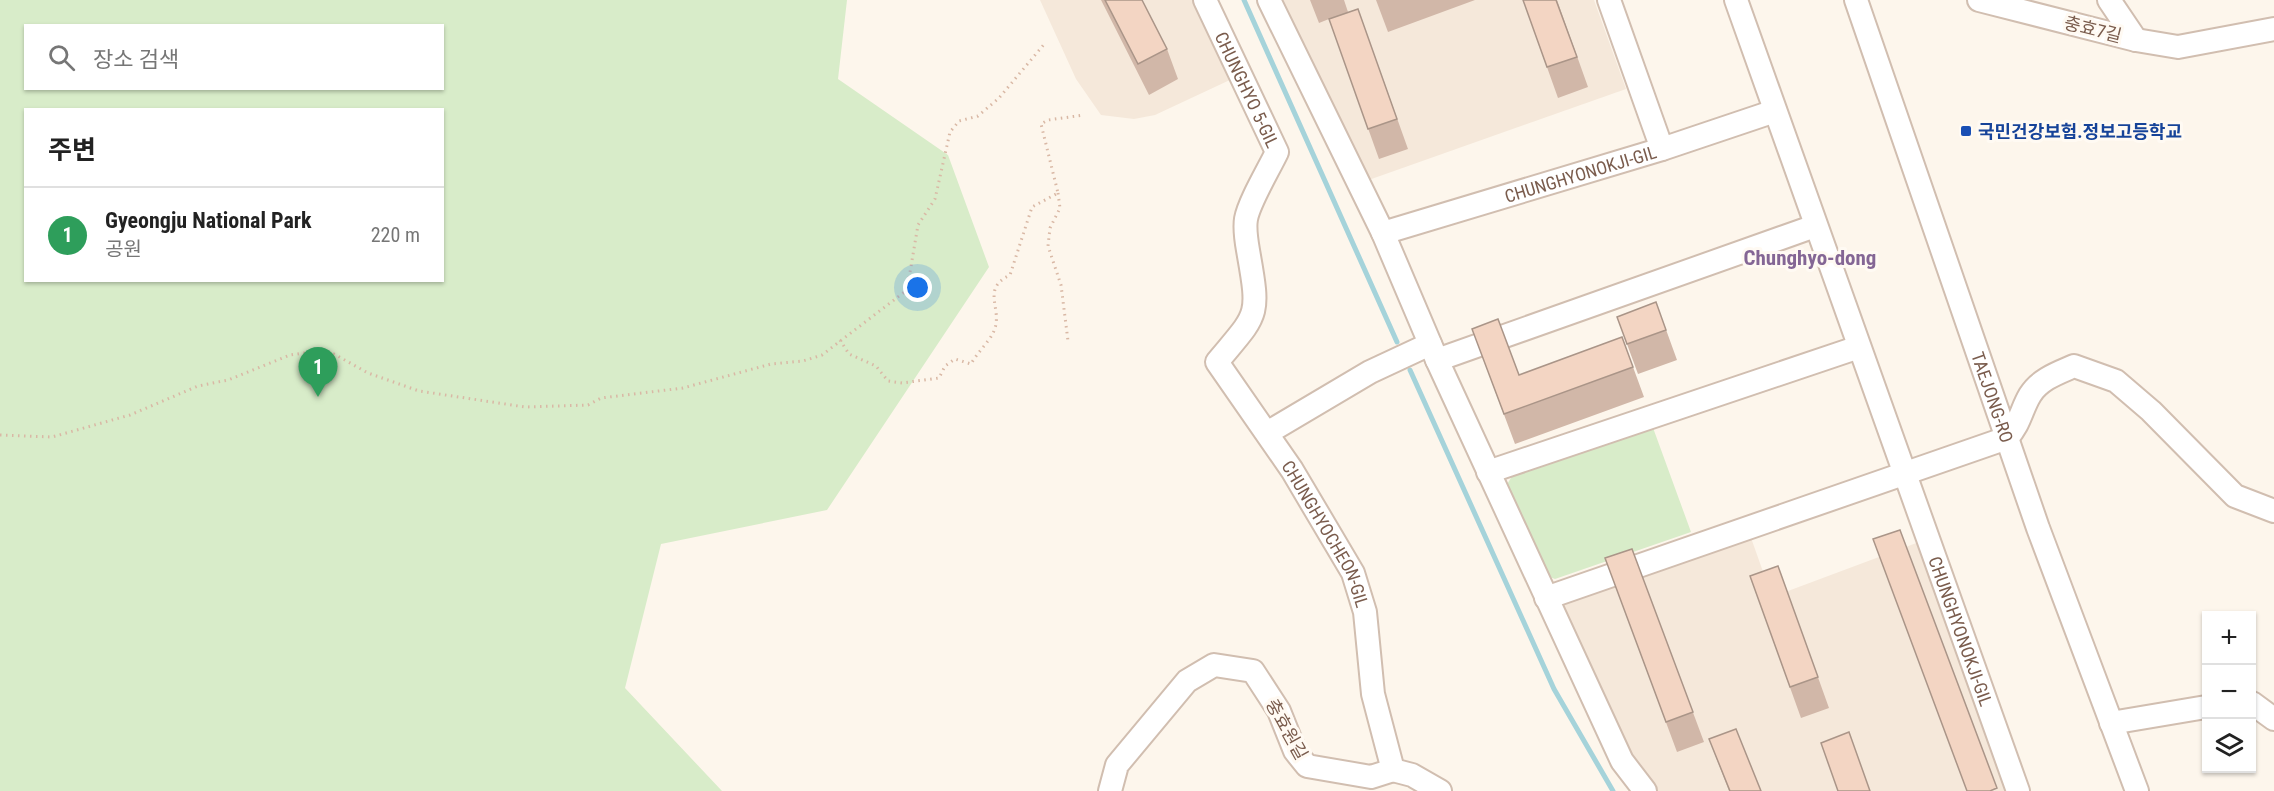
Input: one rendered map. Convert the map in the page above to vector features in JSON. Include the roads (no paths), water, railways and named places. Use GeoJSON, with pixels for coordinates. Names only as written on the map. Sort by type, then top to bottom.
{"type":"FeatureCollection","features":[{"type":"Feature","properties":{"kind":"street","name":"CHUNGHYO 5-GIL"},"geometry":{"type":"LineString","coordinates":[[1205,0],[1277,152],[1246,218],[1246,236],[1257,300],[1254,314],[1247,328],[1217,362],[1267,433]]}},
{"type":"Feature","properties":{"kind":"street"},"geometry":{"type":"LineString","coordinates":[[1269,0],[1383,233],[1433,352],[1622,761],[1645,791]]}},
{"type":"Feature","properties":{"kind":"street"},"geometry":{"type":"LineString","coordinates":[[1609,0],[1662,149]]}},
{"type":"Feature","properties":{"kind":"street","name":"CHUNGHYONOKJI-GIL"},"geometry":{"type":"LineString","coordinates":[[1736,0],[2018,791]]}},
{"type":"Feature","properties":{"kind":"street","name":"TAEJONG-RO"},"geometry":{"type":"LineString","coordinates":[[1856,0],[2007,438],[2137,791]]}},
{"type":"Feature","properties":{"kind":"street","name":"충효7길"},"geometry":{"type":"LineString","coordinates":[[1979,0],[2136,40],[2178,47],[2274,29]]}},
{"type":"Feature","properties":{"kind":"street","name":"충효7길"},"geometry":{"type":"LineString","coordinates":[[2109,0],[2136,40]]}},
{"type":"Feature","properties":{"kind":"street","name":"CHUNGHYONOKJI-GIL"},"geometry":{"type":"LineString","coordinates":[[1383,233],[1662,149],[1775,111]]}},
{"type":"Feature","properties":{"kind":"street"},"geometry":{"type":"LineString","coordinates":[[1267,433],[1370,372],[1815,226]]}},
{"type":"Feature","properties":{"kind":"street"},"geometry":{"type":"LineString","coordinates":[[1488,472],[1859,347]]}},
{"type":"Feature","properties":{"kind":"street"},"geometry":{"type":"LineString","coordinates":[[1546,598],[2007,438],[2018,426],[2030,395],[2047,378],[2074,366],[2116,381],[2151,411],[2235,496],[2274,511]]}},
{"type":"Feature","properties":{"kind":"street","name":"CHUNGHYOCHEON-GIL"},"geometry":{"type":"LineString","coordinates":[[1267,433],[1333,536],[1353,573],[1365,612],[1373,694],[1393,770]]}},
{"type":"Feature","properties":{"kind":"street","name":"충효원길"},"geometry":{"type":"LineString","coordinates":[[1110,791],[1117,765],[1187,681],[1214,665],[1253,671],[1279,711],[1295,751],[1307,766],[1371,777],[1393,770]]}},
{"type":"Feature","properties":{"kind":"street"},"geometry":{"type":"LineString","coordinates":[[2256,706],[2274,719]]}},
{"type":"Feature","properties":{"kind":"street"},"geometry":{"type":"LineString","coordinates":[[2111,723],[2202,708]]}},
{"type":"Feature","properties":{"kind":"street"},"geometry":{"type":"LineString","coordinates":[[1393,770],[1412,775],[1440,791]]}},
{"type":"Feature","properties":{"kind":"waterway"},"geometry":{"type":"LineString","coordinates":[[1244,0],[1397,342]]}},
{"type":"Feature","properties":{"kind":"waterway"},"geometry":{"type":"LineString","coordinates":[[1410,370],[1554,689],[1613,791]]}},
{"type":"Feature","properties":{"kind":"place","name":"국민건강보험.정보고등학교"},"geometry":{"type":"Point","coordinates":[1966,131]}},
{"type":"Feature","properties":{"kind":"place","name":"Gyeongju National Park"},"geometry":{"type":"Point","coordinates":[318,397]}},
{"type":"Feature","properties":{"kind":"district","name":"Chunghyo-dong"},"geometry":{"type":"Point","coordinates":[1810,258]}}]}
